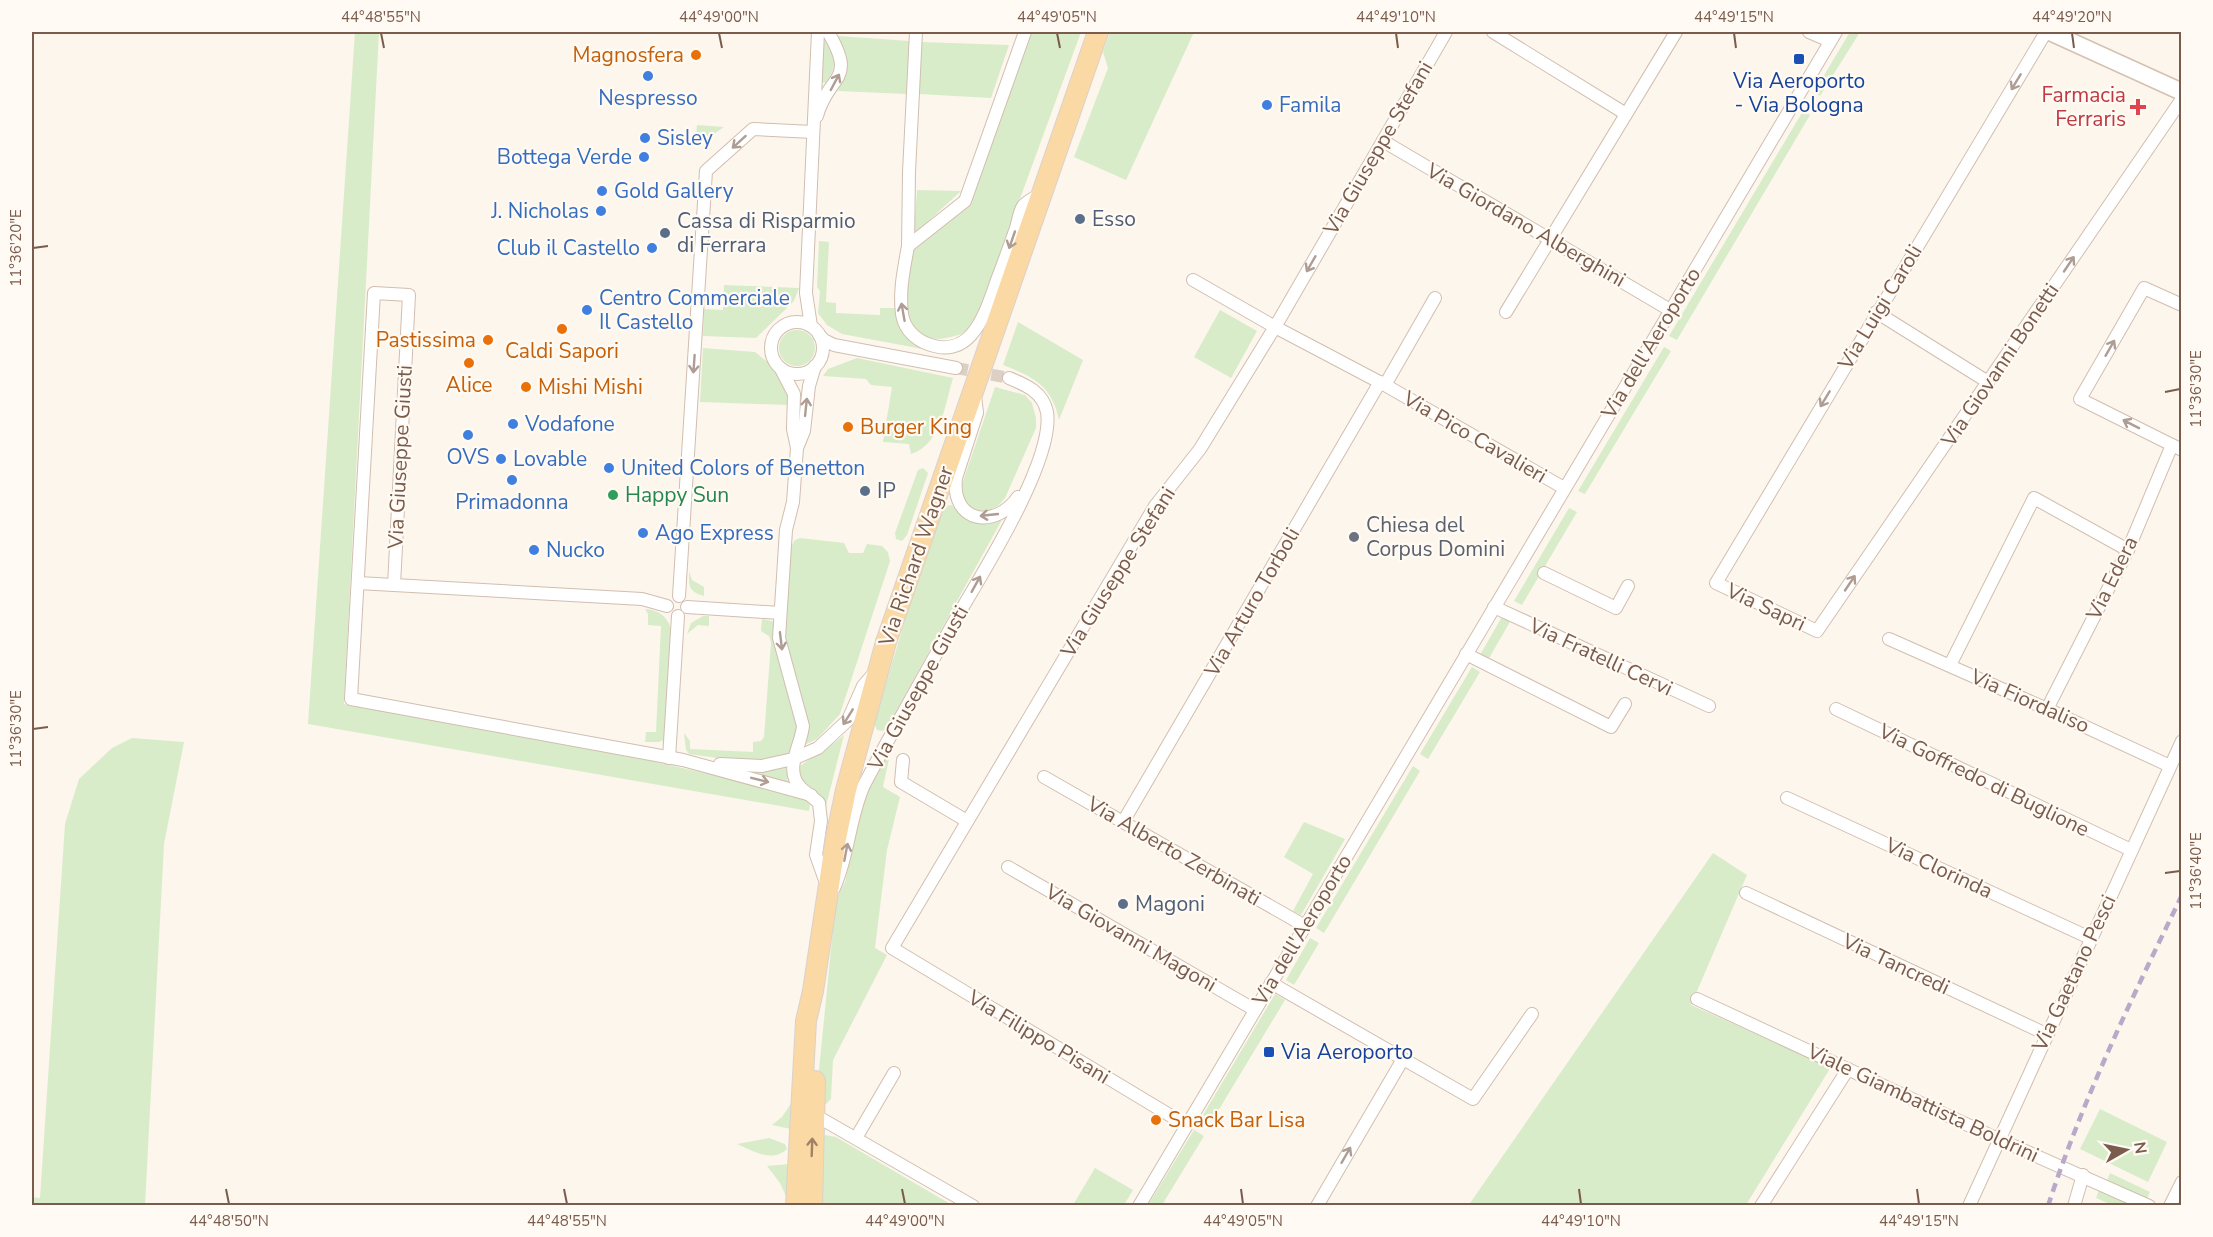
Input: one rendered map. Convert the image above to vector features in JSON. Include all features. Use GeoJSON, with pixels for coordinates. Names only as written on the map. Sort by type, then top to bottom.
{"type":"FeatureCollection","features":[{"type":"Feature","properties":{"kind":"main road","name":"Via Richard Wagner"},"geometry":{"type":"LineString","coordinates":[[796,1206],[806,1021],[846,790],[878,668],[1098,32]]}},
{"type":"Feature","properties":{"kind":"main road","name":"Via Richard Wagner"},"geometry":{"type":"LineString","coordinates":[[812,1206],[816,1025],[813,991]]}},
{"type":"Feature","properties":{"kind":"street"},"geometry":{"type":"LineString","coordinates":[[797,447],[804,431],[809,386],[822,348],[806,293],[818,32]]}},
{"type":"Feature","properties":{"kind":"street"},"geometry":{"type":"LineString","coordinates":[[813,132],[821,104],[838,78],[842,65],[838,49],[828,32]]}},
{"type":"Feature","properties":{"kind":"street"},"geometry":{"type":"LineString","coordinates":[[916,32],[909,172],[909,246],[901,287],[901,304],[906,327],[913,335],[930,345],[940,347],[960,343],[974,333],[980,324],[1023,206],[1042,193]]}},
{"type":"Feature","properties":{"kind":"street"},"geometry":{"type":"LineString","coordinates":[[909,246],[965,201],[1024,32]]}},
{"type":"Feature","properties":{"kind":"street","name":"Via Giuseppe Stefani"},"geometry":{"type":"LineString","coordinates":[[892,948],[1155,506],[1200,450],[1275,327],[1446,32]]}},
{"type":"Feature","properties":{"kind":"street"},"geometry":{"type":"LineString","coordinates":[[1492,32],[1626,114]]}},
{"type":"Feature","properties":{"kind":"street"},"geometry":{"type":"LineString","coordinates":[[1506,312],[1676,32]]}},
{"type":"Feature","properties":{"kind":"street"},"geometry":{"type":"LineString","coordinates":[[1809,32],[1833,36]]}},
{"type":"Feature","properties":{"kind":"street"},"geometry":{"type":"LineString","coordinates":[[2055,33],[2181,92]]}},
{"type":"Feature","properties":{"kind":"street","name":"Via Luigi Caroli"},"geometry":{"type":"LineString","coordinates":[[1716,583],[1876,312],[2055,33]]}},
{"type":"Feature","properties":{"kind":"street","name":"Via dell'Aeroporto"},"geometry":{"type":"LineString","coordinates":[[1139,1206],[1833,36]]}},
{"type":"Feature","properties":{"kind":"street","name":"Via Giovanni Bonetti"},"geometry":{"type":"LineString","coordinates":[[1817,631],[2181,99]]}},
{"type":"Feature","properties":{"kind":"street"},"geometry":{"type":"LineString","coordinates":[[679,596],[706,171],[753,129],[813,132]]}},
{"type":"Feature","properties":{"kind":"street","name":"Via Giordano Alberghini"},"geometry":{"type":"LineString","coordinates":[[1383,141],[1670,310]]}},
{"type":"Feature","properties":{"kind":"street"},"geometry":{"type":"LineString","coordinates":[[1193,280],[1275,327]]}},
{"type":"Feature","properties":{"kind":"street"},"geometry":{"type":"LineString","coordinates":[[2177,447],[2080,399],[2144,288],[2181,305]]}},
{"type":"Feature","properties":{"kind":"street","name":"Via Giuseppe Giusti"},"geometry":{"type":"LineString","coordinates":[[394,585],[409,295],[374,293],[351,699],[669,758],[762,766],[793,759],[818,748],[848,720],[862,686],[878,668]]}},
{"type":"Feature","properties":{"kind":"street"},"geometry":{"type":"LineString","coordinates":[[806,293],[800,306],[777,330],[770,348],[774,361],[794,394],[793,429],[797,447],[793,502],[785,541],[779,638],[802,726],[801,737],[793,759],[796,782],[819,803],[822,812],[816,855],[827,898]]}},
{"type":"Feature","properties":{"kind":"street","name":"Via Pico Cavalieri"},"geometry":{"type":"LineString","coordinates":[[1383,383],[1435,298]]}},
{"type":"Feature","properties":{"kind":"street"},"geometry":{"type":"LineString","coordinates":[[1876,312],[1988,382]]}},
{"type":"Feature","properties":{"kind":"street"},"geometry":{"type":"LineString","coordinates":[[785,324],[799,321],[834,345],[956,368]]}},
{"type":"Feature","properties":{"kind":"street","name":"Via Pico Cavalieri"},"geometry":{"type":"LineString","coordinates":[[1275,327],[1383,383],[1564,488]]}},
{"type":"Feature","properties":{"kind":"street"},"geometry":{"type":"LineString","coordinates":[[780,368],[790,373],[801,373],[839,351],[859,350]]}},
{"type":"Feature","properties":{"kind":"street","name":"Via Giuseppe Giusti"},"geometry":{"type":"LineString","coordinates":[[827,898],[842,869],[855,809],[864,785],[1016,513],[1044,447],[1047,413],[1044,401],[1036,392],[1009,378]]}},
{"type":"Feature","properties":{"kind":"street","name":"Via Arturo Torboli"},"geometry":{"type":"LineString","coordinates":[[1123,822],[1383,383]]}},
{"type":"Feature","properties":{"kind":"street","name":"Via Giuseppe Giusti"},"geometry":{"type":"LineString","coordinates":[[974,388],[977,413],[956,478],[956,496],[962,510],[975,516],[998,514],[1013,504],[1031,478]]}},
{"type":"Feature","properties":{"kind":"street","name":"Via Edera"},"geometry":{"type":"LineString","coordinates":[[2047,709],[2128,550],[2177,447]]}},
{"type":"Feature","properties":{"kind":"street"},"geometry":{"type":"LineString","coordinates":[[1950,665],[2034,498],[2128,550]]}},
{"type":"Feature","properties":{"kind":"street"},"geometry":{"type":"LineString","coordinates":[[1544,573],[1616,608],[1628,586]]}},
{"type":"Feature","properties":{"kind":"street"},"geometry":{"type":"LineString","coordinates":[[358,583],[632,598],[667,606]]}},
{"type":"Feature","properties":{"kind":"street","name":"Via Sapri"},"geometry":{"type":"LineString","coordinates":[[1716,583],[1817,631]]}},
{"type":"Feature","properties":{"kind":"street"},"geometry":{"type":"LineString","coordinates":[[669,758],[682,612],[686,601],[679,596],[670,598],[667,606],[669,612],[682,612],[780,613]]}},
{"type":"Feature","properties":{"kind":"street","name":"Via Fratelli Cervi"},"geometry":{"type":"LineString","coordinates":[[1494,607],[1709,706]]}},
{"type":"Feature","properties":{"kind":"street","name":"Via Fiordaliso"},"geometry":{"type":"LineString","coordinates":[[1889,639],[2170,766]]}},
{"type":"Feature","properties":{"kind":"street"},"geometry":{"type":"LineString","coordinates":[[1466,654],[1611,727],[1625,704]]}},
{"type":"Feature","properties":{"kind":"street","name":"Via Goffredo di Buglione"},"geometry":{"type":"LineString","coordinates":[[1836,709],[2131,850]]}},
{"type":"Feature","properties":{"kind":"street","name":"Via Gaetano Pesci"},"geometry":{"type":"LineString","coordinates":[[1969,1206],[2181,741]]}},
{"type":"Feature","properties":{"kind":"street","name":"Via Giuseppe Giusti"},"geometry":{"type":"LineString","coordinates":[[683,760],[811,795]]}},
{"type":"Feature","properties":{"kind":"street"},"geometry":{"type":"LineString","coordinates":[[903,760],[901,782],[967,821]]}},
{"type":"Feature","properties":{"kind":"street","name":"Via Alberto Zerbinati"},"geometry":{"type":"LineString","coordinates":[[1044,777],[1305,926]]}},
{"type":"Feature","properties":{"kind":"street","name":"Via Clorinda"},"geometry":{"type":"LineString","coordinates":[[1787,798],[2090,938]]}},
{"type":"Feature","properties":{"kind":"street","name":"Via Giovanni Magoni"},"geometry":{"type":"LineString","coordinates":[[1008,867],[1255,1010]]}},
{"type":"Feature","properties":{"kind":"street","name":"Via Tancredi"},"geometry":{"type":"LineString","coordinates":[[1746,893],[2046,1034]]}},
{"type":"Feature","properties":{"kind":"street","name":"Via Filippo Pisani"},"geometry":{"type":"LineString","coordinates":[[892,948],[1186,1125]]}},
{"type":"Feature","properties":{"kind":"street"},"geometry":{"type":"LineString","coordinates":[[1271,983],[1473,1100],[1532,1014]]}},
{"type":"Feature","properties":{"kind":"street","name":"Viale Giambattista Boldrini"},"geometry":{"type":"LineString","coordinates":[[1697,999],[1998,1139],[2084,1175],[2149,1206]]}},
{"type":"Feature","properties":{"kind":"street"},"geometry":{"type":"LineString","coordinates":[[1317,1206],[1403,1059]]}},
{"type":"Feature","properties":{"kind":"street"},"geometry":{"type":"LineString","coordinates":[[1761,1206],[1848,1069]]}},
{"type":"Feature","properties":{"kind":"street"},"geometry":{"type":"LineString","coordinates":[[856,1138],[894,1073]]}},
{"type":"Feature","properties":{"kind":"street"},"geometry":{"type":"LineString","coordinates":[[813,1114],[973,1206]]}},
{"type":"Feature","properties":{"kind":"street"},"geometry":{"type":"LineString","coordinates":[[2074,1206],[2084,1175]]}},
{"type":"Feature","properties":{"kind":"street"},"geometry":{"type":"LineString","coordinates":[[2170,1206],[2181,1182]]}},
{"type":"Feature","properties":{"kind":"green space"},"geometry":{"type":"Polygon","coordinates":[[[355,32],[379,32],[344,704],[613,752],[791,793],[810,804],[809,811],[308,724],[355,32]]]}},
{"type":"Feature","properties":{"kind":"green space"},"geometry":{"type":"Polygon","coordinates":[[[1030,32],[1081,32],[977,316],[971,327],[962,334],[940,339],[927,338],[916,333],[908,321],[905,293],[913,251],[967,206],[1030,32]]]}},
{"type":"Feature","properties":{"kind":"green space"},"geometry":{"type":"Polygon","coordinates":[[[1110,32],[1194,32],[1126,180],[1074,157],[1108,68],[1103,52],[1110,32]]]}},
{"type":"Feature","properties":{"kind":"green space"},"geometry":{"type":"Polygon","coordinates":[[[1850,32],[1860,32],[1820,96],[1814,92],[1850,32]]]}},
{"type":"Feature","properties":{"kind":"green space"},"geometry":{"type":"Polygon","coordinates":[[[838,36],[909,41],[907,94],[838,91],[844,69],[844,58],[838,36]]]}},
{"type":"Feature","properties":{"kind":"green space"},"geometry":{"type":"Polygon","coordinates":[[[828,41],[834,67],[826,83],[819,82],[821,42],[828,41]]]}},
{"type":"Feature","properties":{"kind":"green space"},"geometry":{"type":"Polygon","coordinates":[[[921,42],[1009,45],[991,98],[919,94],[921,42]]]}},
{"type":"Feature","properties":{"kind":"green space"},"geometry":{"type":"Polygon","coordinates":[[[1803,111],[1810,115],[1677,340],[1669,336],[1803,111]]]}},
{"type":"Feature","properties":{"kind":"green space"},"geometry":{"type":"Polygon","coordinates":[[[697,125],[724,127],[695,147],[697,125]]]}},
{"type":"Feature","properties":{"kind":"green space"},"geometry":{"type":"Polygon","coordinates":[[[917,190],[961,191],[914,234],[917,190]]]}},
{"type":"Feature","properties":{"kind":"green space"},"geometry":{"type":"Polygon","coordinates":[[[819,241],[829,242],[826,302],[836,303],[836,313],[880,315],[880,308],[895,308],[901,328],[916,343],[928,350],[842,334],[827,325],[818,313],[819,241]]]}},
{"type":"Feature","properties":{"kind":"green space"},"geometry":{"type":"Polygon","coordinates":[[[724,285],[799,288],[794,301],[756,338],[703,336],[704,309],[723,310],[724,285]]]}},
{"type":"Feature","properties":{"kind":"green space"},"geometry":{"type":"Polygon","coordinates":[[[1220,310],[1257,331],[1231,378],[1194,357],[1220,310]]]}},
{"type":"Feature","properties":{"kind":"green space"},"geometry":{"type":"Polygon","coordinates":[[[1018,322],[1083,360],[1059,420],[1052,399],[1040,384],[1003,365],[1018,322]]]}},
{"type":"Feature","properties":{"kind":"green space"},"geometry":{"type":"Polygon","coordinates":[[[797,330],[810,335],[815,348],[810,361],[797,366],[784,361],[779,348],[784,335],[797,330]]]}},
{"type":"Feature","properties":{"kind":"green space"},"geometry":{"type":"Polygon","coordinates":[[[1664,347],[1671,351],[1585,494],[1578,491],[1664,347]]]}},
{"type":"Feature","properties":{"kind":"green space"},"geometry":{"type":"Polygon","coordinates":[[[703,348],[755,352],[775,368],[788,391],[788,405],[700,402],[703,348]]]}},
{"type":"Feature","properties":{"kind":"green space"},"geometry":{"type":"Polygon","coordinates":[[[857,358],[953,378],[940,422],[929,442],[921,449],[911,454],[909,444],[883,442],[892,387],[871,385],[866,379],[823,376],[828,369],[857,358]]]}},
{"type":"Feature","properties":{"kind":"green space"},"geometry":{"type":"Polygon","coordinates":[[[995,387],[1025,395],[1032,403],[1036,428],[1005,498],[993,509],[986,511],[968,504],[960,490],[995,387]]]}},
{"type":"Feature","properties":{"kind":"green space"},"geometry":{"type":"Polygon","coordinates":[[[923,468],[928,473],[907,535],[902,541],[896,539],[895,533],[918,470],[923,468]]]}},
{"type":"Feature","properties":{"kind":"green space"},"geometry":{"type":"Polygon","coordinates":[[[952,505],[963,516],[975,522],[989,522],[1004,516],[888,726],[883,731],[877,730],[874,723],[915,587],[943,506],[952,505]]]}},
{"type":"Feature","properties":{"kind":"green space"},"geometry":{"type":"Polygon","coordinates":[[[1569,508],[1577,512],[1522,605],[1514,601],[1569,508]]]}},
{"type":"Feature","properties":{"kind":"green space"},"geometry":{"type":"Polygon","coordinates":[[[800,538],[844,543],[849,553],[863,553],[867,544],[882,546],[888,552],[890,561],[840,714],[817,739],[802,746],[784,644],[789,550],[795,540],[800,538]]]}},
{"type":"Feature","properties":{"kind":"green space"},"geometry":{"type":"Polygon","coordinates":[[[689,571],[692,580],[704,587],[704,596],[690,588],[689,571]]]}},
{"type":"Feature","properties":{"kind":"green space"},"geometry":{"type":"Polygon","coordinates":[[[645,609],[663,616],[670,626],[671,633],[666,739],[659,742],[645,742],[646,732],[656,732],[661,626],[648,625],[648,614],[645,609]]]}},
{"type":"Feature","properties":{"kind":"green space"},"geometry":{"type":"Polygon","coordinates":[[[1503,615],[1511,620],[1488,660],[1480,655],[1503,615]]]}},
{"type":"Feature","properties":{"kind":"green space"},"geometry":{"type":"Polygon","coordinates":[[[703,616],[709,616],[709,626],[698,625],[687,634],[691,623],[703,616]]]}},
{"type":"Feature","properties":{"kind":"green space"},"geometry":{"type":"Polygon","coordinates":[[[762,619],[772,621],[774,624],[798,730],[790,754],[766,761],[731,760],[689,754],[686,750],[684,733],[690,741],[690,749],[753,752],[753,742],[761,741],[764,737],[771,643],[769,636],[761,631],[762,619]]]}},
{"type":"Feature","properties":{"kind":"green space"},"geometry":{"type":"Polygon","coordinates":[[[1472,667],[1480,672],[1428,759],[1420,754],[1472,667]]]}},
{"type":"Feature","properties":{"kind":"green space"},"geometry":{"type":"Polygon","coordinates":[[[844,735],[826,806],[819,795],[802,779],[800,766],[844,735]]]}},
{"type":"Feature","properties":{"kind":"green space"},"geometry":{"type":"Polygon","coordinates":[[[132,738],[184,742],[164,844],[145,1205],[32,1205],[32,1197],[40,1198],[65,824],[79,779],[112,748],[132,738]]]}},
{"type":"Feature","properties":{"kind":"green space"},"geometry":{"type":"Polygon","coordinates":[[[886,750],[890,754],[883,787],[900,797],[887,850],[875,948],[887,955],[833,1060],[831,1099],[826,1104],[820,1102],[817,1090],[836,899],[845,882],[865,792],[886,750]]]}},
{"type":"Feature","properties":{"kind":"green space"},"geometry":{"type":"Polygon","coordinates":[[[786,766],[788,783],[754,773],[786,766]]]}},
{"type":"Feature","properties":{"kind":"green space"},"geometry":{"type":"Polygon","coordinates":[[[1413,766],[1420,771],[1324,933],[1316,928],[1413,766]]]}},
{"type":"Feature","properties":{"kind":"green space"},"geometry":{"type":"Polygon","coordinates":[[[1304,822],[1345,839],[1301,915],[1293,911],[1313,874],[1284,857],[1304,822]]]}},
{"type":"Feature","properties":{"kind":"green space"},"geometry":{"type":"Polygon","coordinates":[[[1713,853],[1747,875],[1691,1005],[1831,1067],[1746,1205],[1468,1206],[1713,853]]]}},
{"type":"Feature","properties":{"kind":"green space"},"geometry":{"type":"Polygon","coordinates":[[[1310,938],[1319,943],[1294,985],[1286,980],[1310,938]]]}},
{"type":"Feature","properties":{"kind":"green space"},"geometry":{"type":"Polygon","coordinates":[[[1275,994],[1285,1000],[1212,1121],[1203,1115],[1275,994]]]}},
{"type":"Feature","properties":{"kind":"green space"},"geometry":{"type":"Polygon","coordinates":[[[792,1102],[791,1129],[772,1125],[782,1117],[792,1102]]]}},
{"type":"Feature","properties":{"kind":"green space"},"geometry":{"type":"Polygon","coordinates":[[[2100,1109],[2167,1142],[2148,1182],[2080,1149],[2100,1109]]]}},
{"type":"Feature","properties":{"kind":"green space"},"geometry":{"type":"Polygon","coordinates":[[[1194,1130],[1204,1136],[1162,1205],[1148,1205],[1194,1130]]]}},
{"type":"Feature","properties":{"kind":"green space"},"geometry":{"type":"Polygon","coordinates":[[[825,1135],[836,1137],[952,1205],[818,1205],[819,1140],[825,1135]]]}},
{"type":"Feature","properties":{"kind":"green space"},"geometry":{"type":"Polygon","coordinates":[[[769,1138],[785,1144],[787,1149],[775,1155],[769,1155],[737,1144],[769,1138]]]}},
{"type":"Feature","properties":{"kind":"green space"},"geometry":{"type":"Polygon","coordinates":[[[789,1164],[790,1205],[780,1183],[767,1166],[789,1164]]]}},
{"type":"Feature","properties":{"kind":"green space"},"geometry":{"type":"Polygon","coordinates":[[[1095,1168],[1133,1190],[1124,1205],[1073,1205],[1095,1168]]]}},
{"type":"Feature","properties":{"kind":"green space"},"geometry":{"type":"Polygon","coordinates":[[[2110,1173],[2150,1192],[2147,1199],[2107,1181],[2110,1173]]]}},
{"type":"Feature","properties":{"kind":"green space"},"geometry":{"type":"Polygon","coordinates":[[[2099,1190],[2133,1205],[2112,1205],[2096,1198],[2099,1190]]]}},
{"type":"Feature","properties":{"kind":"tunnel"},"geometry":{"type":"LineString","coordinates":[[956,368],[1009,378]]}},
{"type":"Feature","properties":{"kind":"railway"},"geometry":{"type":"LineString","coordinates":[[2048,1206],[2093,1087],[2127,1009],[2182,895]]}},
{"type":"Feature","properties":{"kind":"place","name":"Magnosfera"},"geometry":{"type":"Point","coordinates":[696,55]}},
{"type":"Feature","properties":{"kind":"place","name":"Via Aeroporto - Via Bologna"},"geometry":{"type":"Point","coordinates":[1799,59]}},
{"type":"Feature","properties":{"kind":"place","name":"Nespresso"},"geometry":{"type":"Point","coordinates":[648,76]}},
{"type":"Feature","properties":{"kind":"place","name":"Famila"},"geometry":{"type":"Point","coordinates":[1267,105]}},
{"type":"Feature","properties":{"kind":"place","name":"Farmacia Ferraris"},"geometry":{"type":"Point","coordinates":[2138,107]}},
{"type":"Feature","properties":{"kind":"place","name":"Sisley"},"geometry":{"type":"Point","coordinates":[645,138]}},
{"type":"Feature","properties":{"kind":"place","name":"Bottega Verde"},"geometry":{"type":"Point","coordinates":[644,157]}},
{"type":"Feature","properties":{"kind":"place","name":"Gold Gallery"},"geometry":{"type":"Point","coordinates":[602,191]}},
{"type":"Feature","properties":{"kind":"place","name":"J. Nicholas"},"geometry":{"type":"Point","coordinates":[601,211]}},
{"type":"Feature","properties":{"kind":"place","name":"Esso"},"geometry":{"type":"Point","coordinates":[1080,219]}},
{"type":"Feature","properties":{"kind":"place","name":"Cassa di Risparmio di Ferrara"},"geometry":{"type":"Point","coordinates":[665,233]}},
{"type":"Feature","properties":{"kind":"place","name":"Club il Castello"},"geometry":{"type":"Point","coordinates":[652,248]}},
{"type":"Feature","properties":{"kind":"place","name":"Centro Commerciale Il Castello"},"geometry":{"type":"Point","coordinates":[587,310]}},
{"type":"Feature","properties":{"kind":"place","name":"Caldi Sapori"},"geometry":{"type":"Point","coordinates":[562,329]}},
{"type":"Feature","properties":{"kind":"place","name":"Pastissima"},"geometry":{"type":"Point","coordinates":[488,340]}},
{"type":"Feature","properties":{"kind":"place","name":"Alice"},"geometry":{"type":"Point","coordinates":[469,363]}},
{"type":"Feature","properties":{"kind":"place","name":"Mishi Mishi"},"geometry":{"type":"Point","coordinates":[526,387]}},
{"type":"Feature","properties":{"kind":"place","name":"Vodafone"},"geometry":{"type":"Point","coordinates":[513,424]}},
{"type":"Feature","properties":{"kind":"place","name":"Burger King"},"geometry":{"type":"Point","coordinates":[848,427]}},
{"type":"Feature","properties":{"kind":"place","name":"OVS"},"geometry":{"type":"Point","coordinates":[468,435]}},
{"type":"Feature","properties":{"kind":"place","name":"Lovable"},"geometry":{"type":"Point","coordinates":[501,459]}},
{"type":"Feature","properties":{"kind":"place","name":"United Colors of Benetton"},"geometry":{"type":"Point","coordinates":[609,468]}},
{"type":"Feature","properties":{"kind":"place","name":"Primadonna"},"geometry":{"type":"Point","coordinates":[512,480]}},
{"type":"Feature","properties":{"kind":"place","name":"IP"},"geometry":{"type":"Point","coordinates":[865,491]}},
{"type":"Feature","properties":{"kind":"place","name":"Happy Sun"},"geometry":{"type":"Point","coordinates":[613,495]}},
{"type":"Feature","properties":{"kind":"place","name":"Ago Express"},"geometry":{"type":"Point","coordinates":[643,533]}},
{"type":"Feature","properties":{"kind":"place","name":"Chiesa del Corpus Domini"},"geometry":{"type":"Point","coordinates":[1354,537]}},
{"type":"Feature","properties":{"kind":"place","name":"Nucko"},"geometry":{"type":"Point","coordinates":[534,550]}},
{"type":"Feature","properties":{"kind":"place","name":"Magoni"},"geometry":{"type":"Point","coordinates":[1123,904]}},
{"type":"Feature","properties":{"kind":"place","name":"Via Aeroporto"},"geometry":{"type":"Point","coordinates":[1269,1052]}},
{"type":"Feature","properties":{"kind":"place","name":"Snack Bar Lisa"},"geometry":{"type":"Point","coordinates":[1156,1120]}}]}
